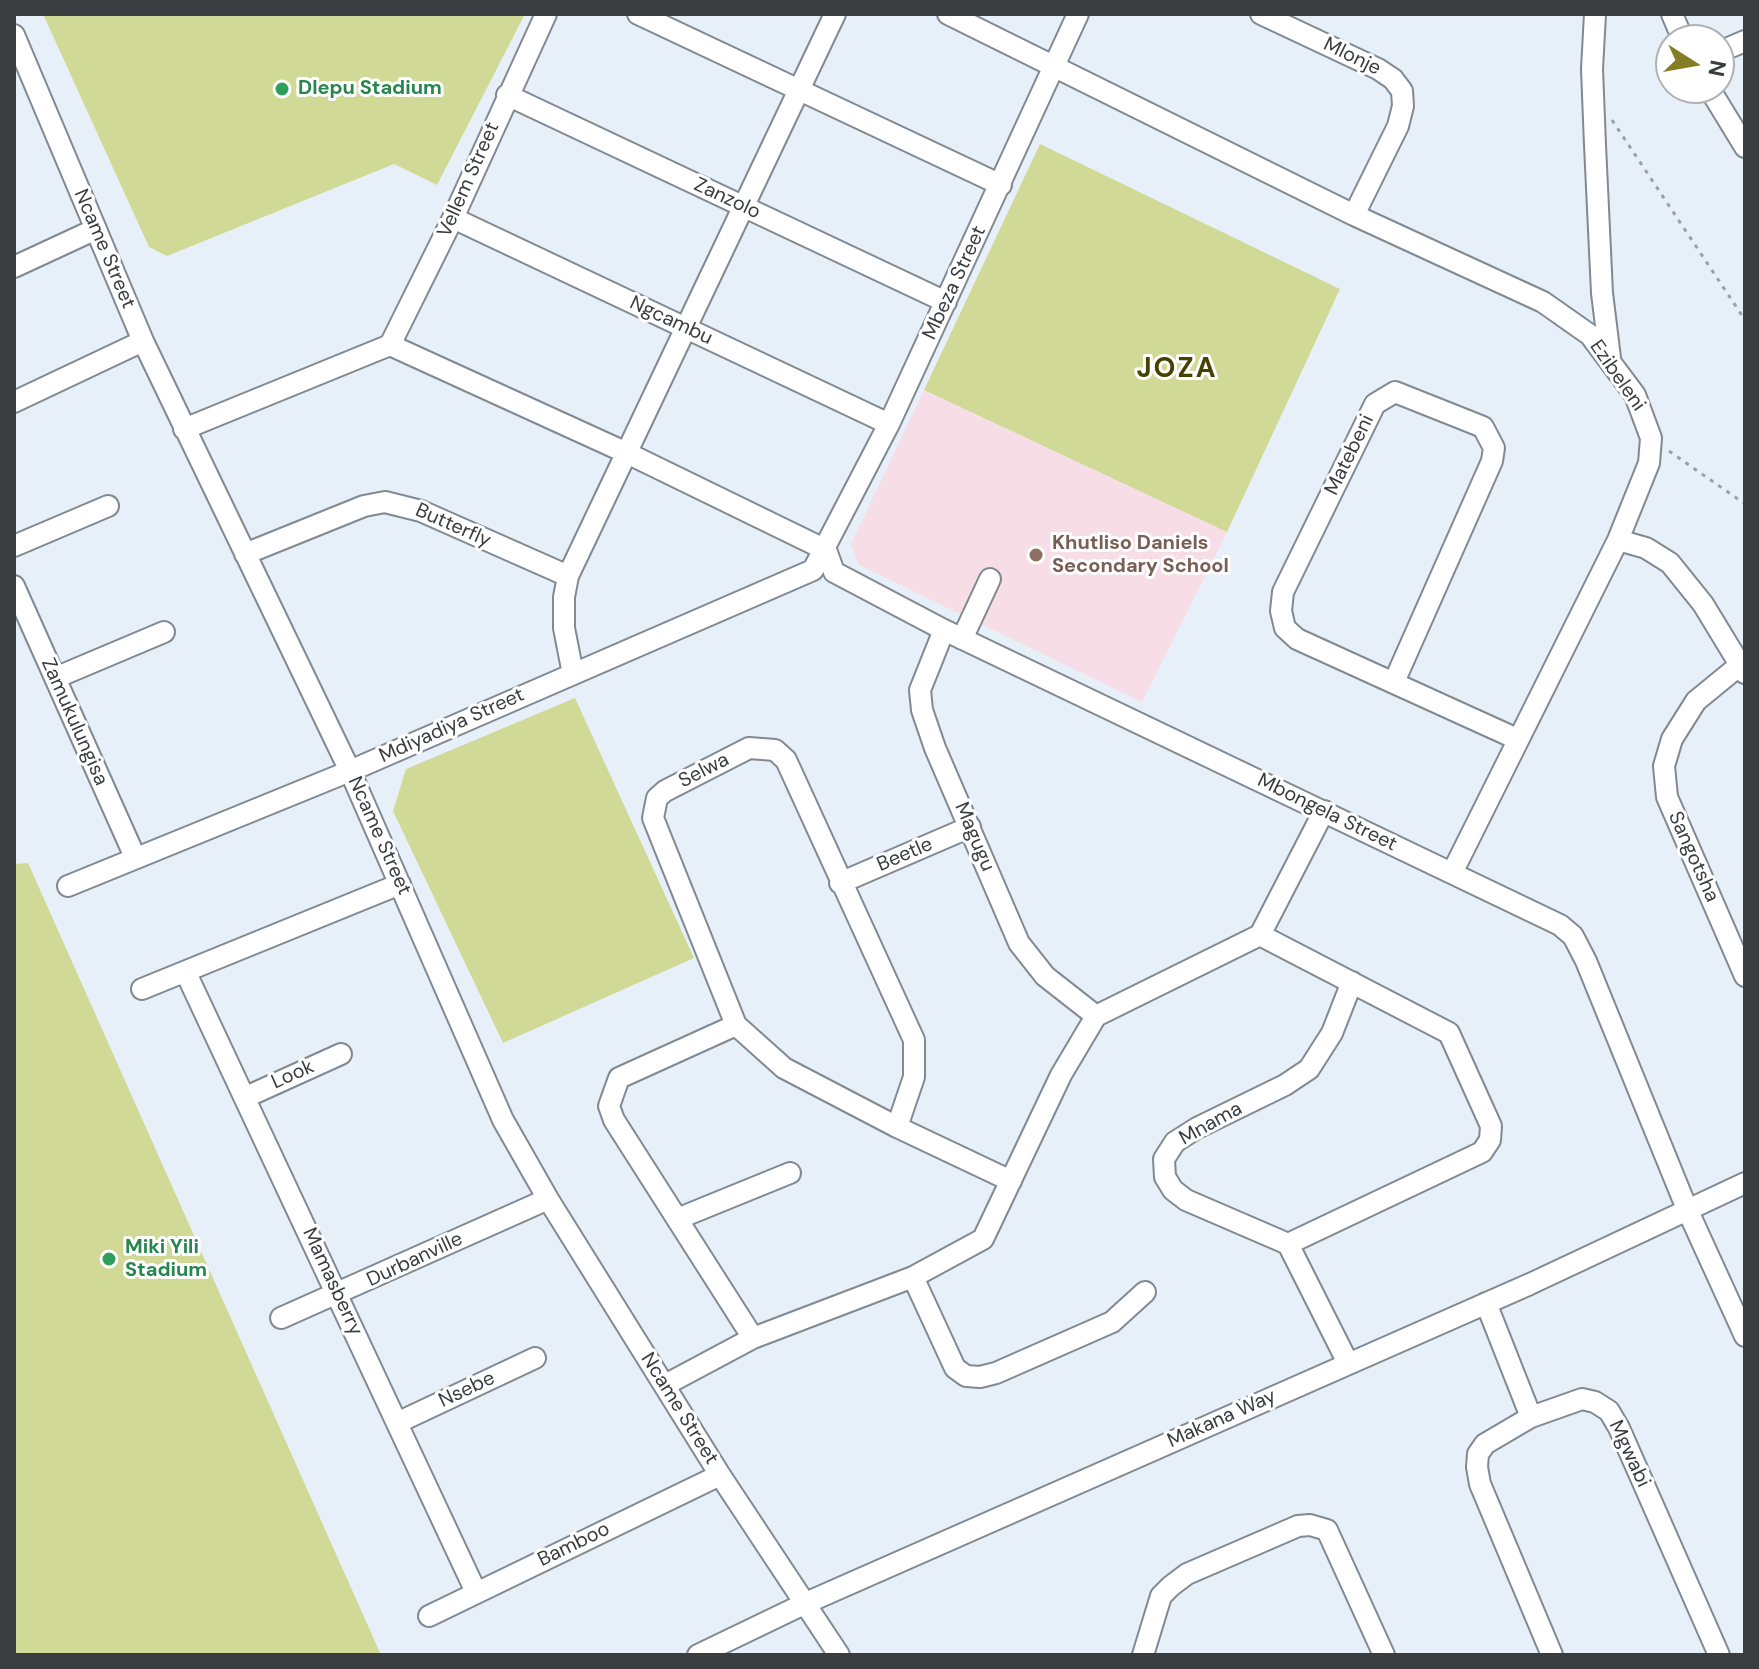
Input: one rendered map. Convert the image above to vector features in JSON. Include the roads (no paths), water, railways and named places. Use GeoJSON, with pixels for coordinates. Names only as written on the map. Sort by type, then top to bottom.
{"type":"FeatureCollection","features":[{"type":"Feature","properties":{"kind":"street","name":"Vellem Street"},"geometry":{"type":"LineString","coordinates":[[390,345],[453,218],[546,14]]}},
{"type":"Feature","properties":{"kind":"street"},"geometry":{"type":"LineString","coordinates":[[638,14],[1001,185]]}},
{"type":"Feature","properties":{"kind":"street"},"geometry":{"type":"LineString","coordinates":[[573,674],[564,628],[568,576],[629,454],[835,14]]}},
{"type":"Feature","properties":{"kind":"street","name":"Ezibeleni"},"geometry":{"type":"LineString","coordinates":[[948,14],[1354,215],[1543,302],[1590,335],[1610,358],[1646,416],[1651,438],[1649,463],[1618,540],[1452,873]]}},
{"type":"Feature","properties":{"kind":"street","name":"Mbeza Street"},"geometry":{"type":"LineString","coordinates":[[826,550],[889,424],[1078,14]]}},
{"type":"Feature","properties":{"kind":"street","name":"Mlonje"},"geometry":{"type":"LineString","coordinates":[[1261,14],[1378,69],[1393,79],[1402,91],[1403,106],[1398,126],[1354,215]]}},
{"type":"Feature","properties":{"kind":"street"},"geometry":{"type":"LineString","coordinates":[[1595,14],[1592,69],[1598,219],[1610,358]]}},
{"type":"Feature","properties":{"kind":"street","name":"Ncame Street"},"geometry":{"type":"LineString","coordinates":[[14,35],[143,341],[350,771],[503,1120],[548,1199],[720,1475],[839,1655]]}},
{"type":"Feature","properties":{"kind":"street","name":"Zanzolo"},"geometry":{"type":"LineString","coordinates":[[507,95],[946,302]]}},
{"type":"Feature","properties":{"kind":"street"},"geometry":{"type":"LineString","coordinates":[[1719,104],[1745,147]]}},
{"type":"Feature","properties":{"kind":"street","name":"Ngcambu"},"geometry":{"type":"LineString","coordinates":[[453,218],[889,424]]}},
{"type":"Feature","properties":{"kind":"street"},"geometry":{"type":"LineString","coordinates":[[14,267],[96,229]]}},
{"type":"Feature","properties":{"kind":"street"},"geometry":{"type":"LineString","coordinates":[[14,402],[143,341]]}},
{"type":"Feature","properties":{"kind":"street"},"geometry":{"type":"LineString","coordinates":[[184,429],[390,345],[629,454],[826,550]]}},
{"type":"Feature","properties":{"kind":"street","name":"Matebeni"},"geometry":{"type":"LineString","coordinates":[[1394,682],[1492,461],[1494,448],[1483,427],[1395,392],[1375,404],[1283,592],[1281,611],[1285,628],[1297,639],[1517,739]]}},
{"type":"Feature","properties":{"kind":"street","name":"Butterfly"},"geometry":{"type":"LineString","coordinates":[[245,554],[364,506],[385,502],[421,511],[568,576]]}},
{"type":"Feature","properties":{"kind":"street"},"geometry":{"type":"LineString","coordinates":[[14,546],[108,506]]}},
{"type":"Feature","properties":{"kind":"street","name":"Sangotsha"},"geometry":{"type":"LineString","coordinates":[[1618,540],[1646,548],[1670,563],[1703,604],[1742,669],[1696,701],[1672,739],[1664,766],[1667,797],[1745,976]]}},
{"type":"Feature","properties":{"kind":"street","name":"Mbongela Street"},"geometry":{"type":"LineString","coordinates":[[826,550],[834,572],[953,634],[1541,914],[1573,936],[1687,1209],[1745,1336]]}},
{"type":"Feature","properties":{"kind":"street","name":"Mdiyadiya Street"},"geometry":{"type":"LineString","coordinates":[[68,886],[350,771],[813,570],[826,550]]}},
{"type":"Feature","properties":{"kind":"street","name":"Magugu"},"geometry":{"type":"LineString","coordinates":[[990,579],[920,690],[922,710],[1019,943],[1030,961],[1096,1016]]}},
{"type":"Feature","properties":{"kind":"street","name":"Zamukulungisa"},"geometry":{"type":"LineString","coordinates":[[14,586],[135,857]]}},
{"type":"Feature","properties":{"kind":"street"},"geometry":{"type":"LineString","coordinates":[[55,678],[164,632]]}},
{"type":"Feature","properties":{"kind":"street","name":"Selwa"},"geometry":{"type":"LineString","coordinates":[[897,1127],[914,1077],[914,1040],[907,1017],[840,883],[786,760],[775,750],[749,748],[657,798],[653,818],[736,1025],[784,1068],[897,1127],[1011,1181]]}},
{"type":"Feature","properties":{"kind":"street"},"geometry":{"type":"LineString","coordinates":[[665,1385],[753,1338],[913,1277],[983,1239],[1061,1075],[1096,1016],[1260,935],[1324,811]]}},
{"type":"Feature","properties":{"kind":"street","name":"Beetle"},"geometry":{"type":"LineString","coordinates":[[840,883],[970,827]]}},
{"type":"Feature","properties":{"kind":"street"},"geometry":{"type":"LineString","coordinates":[[142,989],[400,884]]}},
{"type":"Feature","properties":{"kind":"street"},"geometry":{"type":"LineString","coordinates":[[1260,935],[1449,1033],[1486,1109],[1491,1126],[1490,1140],[1482,1152],[1288,1244],[1348,1363]]}},
{"type":"Feature","properties":{"kind":"street","name":"Mamasberry"},"geometry":{"type":"LineString","coordinates":[[186,973],[476,1592]]}},
{"type":"Feature","properties":{"kind":"street","name":"Mnama"},"geometry":{"type":"LineString","coordinates":[[1288,1244],[1186,1200],[1173,1190],[1165,1177],[1164,1159],[1175,1142],[1197,1128],[1285,1085],[1309,1069],[1327,1043],[1352,982]]}},
{"type":"Feature","properties":{"kind":"street"},"geometry":{"type":"LineString","coordinates":[[736,1025],[619,1078],[610,1096],[614,1120],[753,1338]]}},
{"type":"Feature","properties":{"kind":"street","name":"Look"},"geometry":{"type":"LineString","coordinates":[[246,1097],[341,1054]]}},
{"type":"Feature","properties":{"kind":"street"},"geometry":{"type":"LineString","coordinates":[[677,1219],[790,1173]]}},
{"type":"Feature","properties":{"kind":"street","name":"Makana Way"},"geometry":{"type":"LineString","coordinates":[[698,1655],[806,1603],[1486,1303],[1745,1183]]}},
{"type":"Feature","properties":{"kind":"street","name":"Durbanville"},"geometry":{"type":"LineString","coordinates":[[281,1318],[548,1199]]}},
{"type":"Feature","properties":{"kind":"street"},"geometry":{"type":"LineString","coordinates":[[913,1277],[955,1368],[966,1376],[980,1377],[996,1373],[1112,1322],[1145,1292]]}},
{"type":"Feature","properties":{"kind":"street"},"geometry":{"type":"LineString","coordinates":[[1486,1303],[1531,1417]]}},
{"type":"Feature","properties":{"kind":"street","name":"Nsebe"},"geometry":{"type":"LineString","coordinates":[[399,1422],[535,1358]]}},
{"type":"Feature","properties":{"kind":"street","name":"Mgwabi"},"geometry":{"type":"LineString","coordinates":[[1552,1655],[1480,1484],[1478,1454],[1485,1444],[1531,1417],[1582,1399],[1609,1411],[1719,1655]]}},
{"type":"Feature","properties":{"kind":"street","name":"Bamboo"},"geometry":{"type":"LineString","coordinates":[[429,1616],[720,1475]]}},
{"type":"Feature","properties":{"kind":"street"},"geometry":{"type":"LineString","coordinates":[[1143,1655],[1161,1596],[1179,1580],[1298,1526],[1310,1525],[1327,1530],[1384,1655]]}},
{"type":"Feature","properties":{"kind":"place","name":"Dlepu Stadium"},"geometry":{"type":"Point","coordinates":[282,89]}},
{"type":"Feature","properties":{"kind":"place","name":"Khutliso Daniels Secondary School"},"geometry":{"type":"Point","coordinates":[1036,555]}},
{"type":"Feature","properties":{"kind":"place","name":"Miki Yili Stadium"},"geometry":{"type":"Point","coordinates":[109,1259]}},
{"type":"Feature","properties":{"kind":"district","name":"JOZA"},"geometry":{"type":"Point","coordinates":[1177,370]}}]}
